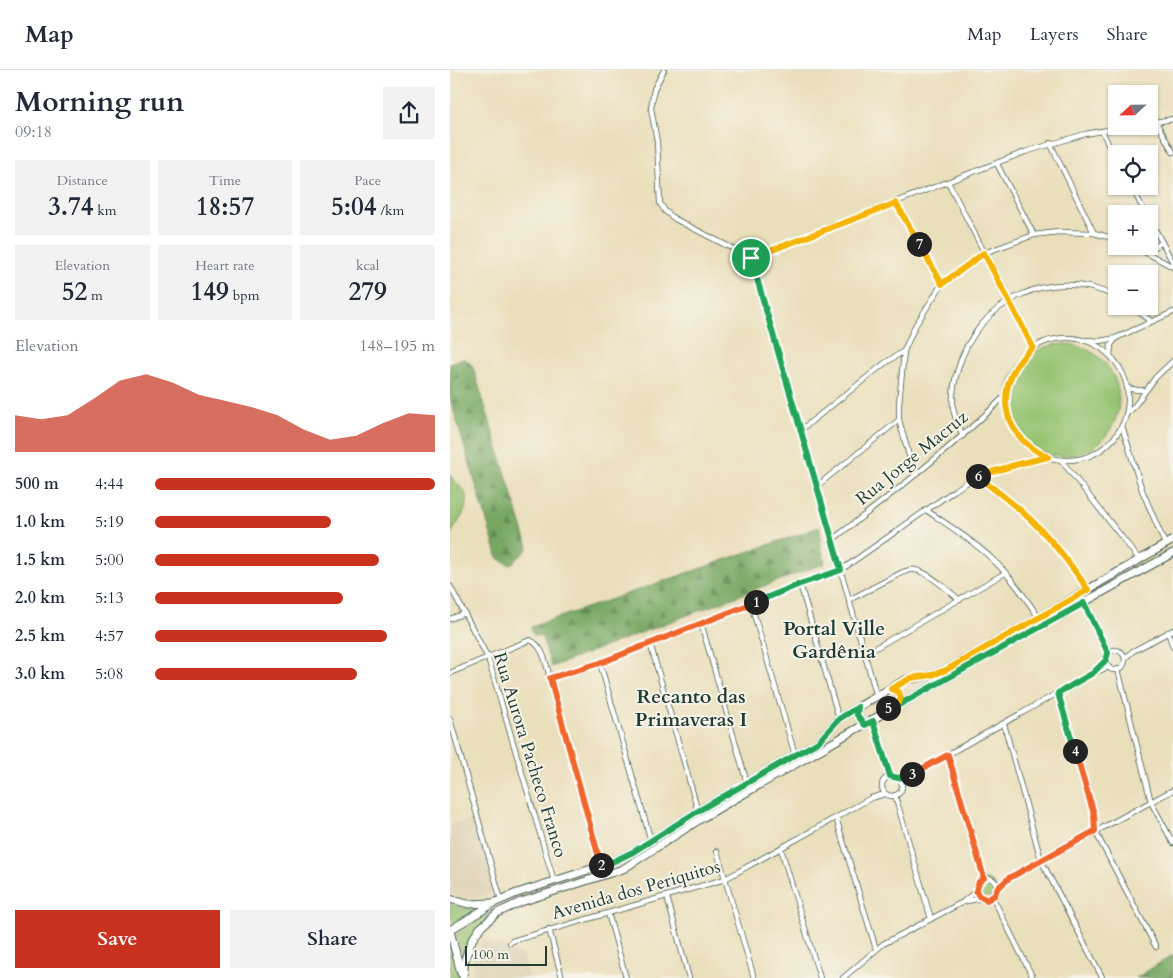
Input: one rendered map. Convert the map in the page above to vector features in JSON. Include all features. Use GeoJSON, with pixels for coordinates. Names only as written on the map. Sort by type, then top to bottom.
{"type":"FeatureCollection","features":[{"type":"Feature","properties":{"kind":"main road"},"geometry":{"type":"LineString","coordinates":[[463,978],[450,931],[498,901],[601,866],[633,852],[698,811],[818,742],[839,719],[876,696],[911,678],[932,675],[946,670],[1173,540]]}},
{"type":"Feature","properties":{"kind":"main road"},"geometry":{"type":"LineString","coordinates":[[463,978],[465,959],[472,940],[480,928],[496,914],[521,902],[623,868],[702,818],[884,713],[1173,553]]}},
{"type":"Feature","properties":{"kind":"main road"},"geometry":{"type":"LineString","coordinates":[[884,713],[888,708],[899,702],[901,698],[899,692],[891,689]]}},
{"type":"Feature","properties":{"kind":"main road"},"geometry":{"type":"LineString","coordinates":[[858,707],[857,715],[865,725]]}},
{"type":"Feature","properties":{"kind":"main road"},"geometry":{"type":"LineString","coordinates":[[450,899],[468,904],[498,901]]}},
{"type":"Feature","properties":{"kind":"street"},"geometry":{"type":"LineString","coordinates":[[664,70],[654,89],[651,108],[656,142],[659,197],[662,208],[675,219],[751,258],[802,430],[876,696]]}},
{"type":"Feature","properties":{"kind":"street"},"geometry":{"type":"LineString","coordinates":[[1158,122],[1173,119]]}},
{"type":"Feature","properties":{"kind":"street"},"geometry":{"type":"LineString","coordinates":[[1158,126],[1173,152]]}},
{"type":"Feature","properties":{"kind":"street"},"geometry":{"type":"LineString","coordinates":[[751,258],[1050,144],[1108,130]]}},
{"type":"Feature","properties":{"kind":"street"},"geometry":{"type":"LineString","coordinates":[[1102,131],[1109,145]]}},
{"type":"Feature","properties":{"kind":"street"},"geometry":{"type":"LineString","coordinates":[[1050,144],[1094,233]]}},
{"type":"Feature","properties":{"kind":"street"},"geometry":{"type":"LineString","coordinates":[[997,164],[1034,235]]}},
{"type":"Feature","properties":{"kind":"street"},"geometry":{"type":"LineString","coordinates":[[948,182],[1033,347]]}},
{"type":"Feature","properties":{"kind":"street"},"geometry":{"type":"LineString","coordinates":[[896,203],[942,284]]}},
{"type":"Feature","properties":{"kind":"street"},"geometry":{"type":"LineString","coordinates":[[918,474],[910,459],[899,420],[898,404],[904,351],[915,326],[942,284],[984,253],[1034,235],[1058,232],[1094,233],[1108,237]]}},
{"type":"Feature","properties":{"kind":"street"},"geometry":{"type":"LineString","coordinates":[[1158,235],[1173,263]]}},
{"type":"Feature","properties":{"kind":"street"},"geometry":{"type":"LineString","coordinates":[[1158,245],[1162,242]]}},
{"type":"Feature","properties":{"kind":"street"},"geometry":{"type":"LineString","coordinates":[[1150,255],[1173,268]]}},
{"type":"Feature","properties":{"kind":"street"},"geometry":{"type":"LineString","coordinates":[[963,436],[953,408],[953,386],[960,360],[978,326],[1009,301],[1024,293],[1052,286],[1076,286],[1102,290],[1108,293]]}},
{"type":"Feature","properties":{"kind":"street"},"geometry":{"type":"LineString","coordinates":[[1086,340],[1099,346],[1110,355],[1121,370],[1127,388],[1126,414],[1122,426],[1115,437],[1103,449],[1087,457],[1070,460],[1048,457],[1032,449],[1016,432],[1007,411],[1006,395],[1008,381],[1022,356],[1033,347],[1059,338],[1068,337],[1100,341],[1116,338],[1173,312]]}},
{"type":"Feature","properties":{"kind":"street"},"geometry":{"type":"LineString","coordinates":[[1143,315],[1151,321]]}},
{"type":"Feature","properties":{"kind":"street"},"geometry":{"type":"LineString","coordinates":[[1110,355],[1111,344],[1116,338]]}},
{"type":"Feature","properties":{"kind":"street"},"geometry":{"type":"LineString","coordinates":[[802,430],[884,363],[904,351]]}},
{"type":"Feature","properties":{"kind":"street"},"geometry":{"type":"LineString","coordinates":[[1126,414],[1133,408],[1156,377],[1173,361]]}},
{"type":"Feature","properties":{"kind":"street"},"geometry":{"type":"LineString","coordinates":[[1127,388],[1145,390]]}},
{"type":"Feature","properties":{"kind":"street","name":"Rua Jorge Macruz"},"geometry":{"type":"LineString","coordinates":[[832,540],[918,474],[963,436],[1006,395]]}},
{"type":"Feature","properties":{"kind":"street"},"geometry":{"type":"LineString","coordinates":[[817,486],[899,420]]}},
{"type":"Feature","properties":{"kind":"street"},"geometry":{"type":"LineString","coordinates":[[1122,426],[1142,490],[1165,544]]}},
{"type":"Feature","properties":{"kind":"street"},"geometry":{"type":"LineString","coordinates":[[550,678],[600,663],[800,584],[841,570],[977,476],[1048,457]]}},
{"type":"Feature","properties":{"kind":"street"},"geometry":{"type":"LineString","coordinates":[[1061,460],[1139,559]]}},
{"type":"Feature","properties":{"kind":"street"},"geometry":{"type":"LineString","coordinates":[[977,476],[1034,522],[1054,544],[1088,590]]}},
{"type":"Feature","properties":{"kind":"street"},"geometry":{"type":"LineString","coordinates":[[926,510],[963,535],[991,558],[1005,573],[1039,618]]}},
{"type":"Feature","properties":{"kind":"street"},"geometry":{"type":"LineString","coordinates":[[849,600],[903,572],[911,570],[917,570],[933,579],[960,600]]}},
{"type":"Feature","properties":{"kind":"street"},"geometry":{"type":"LineString","coordinates":[[864,654],[1005,573]]}},
{"type":"Feature","properties":{"kind":"street"},"geometry":{"type":"LineString","coordinates":[[800,584],[839,719]]}},
{"type":"Feature","properties":{"kind":"street","name":"Rua Aurora Pacheco Franco"},"geometry":{"type":"LineString","coordinates":[[450,586],[488,658],[554,881]]}},
{"type":"Feature","properties":{"kind":"street"},"geometry":{"type":"LineString","coordinates":[[1084,603],[1108,653],[1106,660],[1093,673]]}},
{"type":"Feature","properties":{"kind":"street"},"geometry":{"type":"LineString","coordinates":[[751,604],[794,755]]}},
{"type":"Feature","properties":{"kind":"street"},"geometry":{"type":"LineString","coordinates":[[450,619],[465,613]]}},
{"type":"Feature","properties":{"kind":"street"},"geometry":{"type":"LineString","coordinates":[[701,623],[747,783]]}},
{"type":"Feature","properties":{"kind":"street"},"geometry":{"type":"LineString","coordinates":[[1124,656],[1171,631],[1173,647]]}},
{"type":"Feature","properties":{"kind":"street"},"geometry":{"type":"LineString","coordinates":[[450,673],[528,640],[532,640],[540,648],[550,678],[601,866]]}},
{"type":"Feature","properties":{"kind":"street"},"geometry":{"type":"LineString","coordinates":[[650,643],[698,811]]}},
{"type":"Feature","properties":{"kind":"street"},"geometry":{"type":"LineString","coordinates":[[1108,653],[1114,650],[1124,656]]}},
{"type":"Feature","properties":{"kind":"street"},"geometry":{"type":"LineString","coordinates":[[872,798],[882,786],[883,781],[890,776],[898,778],[913,774],[1093,673],[1110,667],[1118,669],[1123,666],[1124,656]]}},
{"type":"Feature","properties":{"kind":"street"},"geometry":{"type":"LineString","coordinates":[[1106,660],[1110,667]]}},
{"type":"Feature","properties":{"kind":"street"},"geometry":{"type":"LineString","coordinates":[[600,663],[651,841]]}},
{"type":"Feature","properties":{"kind":"street"},"geometry":{"type":"LineString","coordinates":[[1118,669],[1151,802],[1173,843]]}},
{"type":"Feature","properties":{"kind":"street"},"geometry":{"type":"LineString","coordinates":[[1058,693],[1094,814],[1095,831],[1156,947]]}},
{"type":"Feature","properties":{"kind":"street"},"geometry":{"type":"LineString","coordinates":[[450,719],[498,901]]}},
{"type":"Feature","properties":{"kind":"street"},"geometry":{"type":"LineString","coordinates":[[873,721],[890,776]]}},
{"type":"Feature","properties":{"kind":"street"},"geometry":{"type":"LineString","coordinates":[[1004,724],[1041,860],[1102,977]]}},
{"type":"Feature","properties":{"kind":"street"},"geometry":{"type":"LineString","coordinates":[[948,755],[984,878]]}},
{"type":"Feature","properties":{"kind":"street"},"geometry":{"type":"LineString","coordinates":[[872,798],[886,794],[894,795],[900,791],[902,785],[913,774]]}},
{"type":"Feature","properties":{"kind":"street"},"geometry":{"type":"LineString","coordinates":[[898,778],[902,785]]}},
{"type":"Feature","properties":{"kind":"street"},"geometry":{"type":"LineString","coordinates":[[882,786],[886,794]]}},
{"type":"Feature","properties":{"kind":"street"},"geometry":{"type":"LineString","coordinates":[[963,902],[981,898],[987,900],[993,898],[997,889],[1009,878],[1173,790]]}},
{"type":"Feature","properties":{"kind":"street"},"geometry":{"type":"LineString","coordinates":[[894,795],[931,919]]}},
{"type":"Feature","properties":{"kind":"street","name":"Avenida dos Periquitos"},"geometry":{"type":"LineString","coordinates":[[510,943],[549,929],[726,879],[872,798]]}},
{"type":"Feature","properties":{"kind":"street"},"geometry":{"type":"LineString","coordinates":[[836,818],[876,949]]}},
{"type":"Feature","properties":{"kind":"street"},"geometry":{"type":"LineString","coordinates":[[781,849],[820,978]]}},
{"type":"Feature","properties":{"kind":"street"},"geometry":{"type":"LineString","coordinates":[[717,851],[754,978]]}},
{"type":"Feature","properties":{"kind":"street"},"geometry":{"type":"LineString","coordinates":[[984,878],[994,881],[1009,878]]}},
{"type":"Feature","properties":{"kind":"street"},"geometry":{"type":"LineString","coordinates":[[843,978],[876,949],[963,902],[976,891],[979,882],[984,878]]}},
{"type":"Feature","properties":{"kind":"street"},"geometry":{"type":"LineString","coordinates":[[994,881],[997,889]]}},
{"type":"Feature","properties":{"kind":"street"},"geometry":{"type":"LineString","coordinates":[[976,891],[981,898]]}},
{"type":"Feature","properties":{"kind":"street"},"geometry":{"type":"LineString","coordinates":[[667,897],[690,978]]}},
{"type":"Feature","properties":{"kind":"street"},"geometry":{"type":"LineString","coordinates":[[993,898],[1033,978]]}},
{"type":"Feature","properties":{"kind":"street"},"geometry":{"type":"LineString","coordinates":[[608,913],[626,978]]}},
{"type":"Feature","properties":{"kind":"street"},"geometry":{"type":"LineString","coordinates":[[549,929],[562,978]]}},
{"type":"Feature","properties":{"kind":"shaded area"},"geometry":{"type":"Polygon","coordinates":[[[476,818],[494,889],[488,895],[478,898],[460,898],[450,893],[450,825],[476,818]]]}},
{"type":"Feature","properties":{"kind":"shaded area"},"geometry":{"type":"Polygon","coordinates":[[[481,938],[523,955],[529,978],[472,978],[473,961],[481,938]]]}},
{"type":"Feature","properties":{"kind":"green space"},"geometry":{"type":"Polygon","coordinates":[[[1063,344],[1074,345],[1084,349],[1102,361],[1114,379],[1118,389],[1118,411],[1114,421],[1102,439],[1084,451],[1074,455],[1063,456],[1052,455],[1042,451],[1024,439],[1012,421],[1008,411],[1007,400],[1008,389],[1012,379],[1024,361],[1042,349],[1052,345],[1063,344]]]}},
{"type":"Feature","properties":{"kind":"green space"},"geometry":{"type":"Polygon","coordinates":[[[465,359],[473,367],[528,547],[510,565],[498,558],[450,398],[450,364],[465,359]]]}},
{"type":"Feature","properties":{"kind":"green space"},"geometry":{"type":"Polygon","coordinates":[[[450,475],[464,491],[467,504],[450,536],[450,475]]]}},
{"type":"Feature","properties":{"kind":"green space"},"geometry":{"type":"Polygon","coordinates":[[[820,527],[821,548],[825,563],[551,667],[542,637],[533,635],[531,627],[820,527]]]}},
{"type":"Feature","properties":{"kind":"green space"},"geometry":{"type":"Polygon","coordinates":[[[986,880],[992,883],[995,889],[992,895],[986,898],[980,895],[977,889],[980,883],[986,880]]]}},
{"type":"Feature","properties":{"kind":"green space"},"geometry":{"type":"Polygon","coordinates":[[[450,904],[463,909],[479,908],[454,925],[450,915],[450,904]]]}},
{"type":"Feature","properties":{"kind":"green space"},"geometry":{"type":"Polygon","coordinates":[[[489,912],[490,914],[464,956],[456,935],[489,912]]]}},
{"type":"Feature","properties":{"kind":"green space"},"geometry":{"type":"Polygon","coordinates":[[[450,943],[457,963],[459,978],[450,978],[450,943]]]}},
{"type":"Feature","properties":{"kind":"green space"},"geometry":{"type":"Polygon","coordinates":[[[1173,955],[1173,978],[1136,978],[1171,956],[1173,955]]]}},
{"type":"Feature","properties":{"kind":"district","name":"Portal Ville Gardênia"},"geometry":{"type":"Point","coordinates":[834,640]}},
{"type":"Feature","properties":{"kind":"district","name":"Recanto das Primaveras I"},"geometry":{"type":"Point","coordinates":[691,708]}},
{"type":"Feature","properties":{"kind":"route"},"geometry":{"type":"LineString","coordinates":[[896,203],[942,284],[984,253],[1033,347],[1022,356],[1008,381],[1006,395],[1007,411],[1012,426],[1020,438],[1032,449],[1048,457],[977,476],[1034,522],[1074,569],[1088,590],[946,670],[932,675],[905,680],[891,689],[897,690],[901,698],[899,702],[888,708],[884,713],[1084,603],[1108,653],[1106,660],[1093,673],[1058,693],[1094,814],[1095,831],[1009,878],[997,889],[993,898],[987,900],[981,898],[976,891],[977,885],[984,878],[948,755],[913,774],[898,778],[890,776],[873,721],[865,725],[857,715],[858,707],[839,719],[818,742],[698,811],[633,852],[601,866],[550,678],[600,663],[800,584],[841,570],[751,258],[896,203]]}}]}
